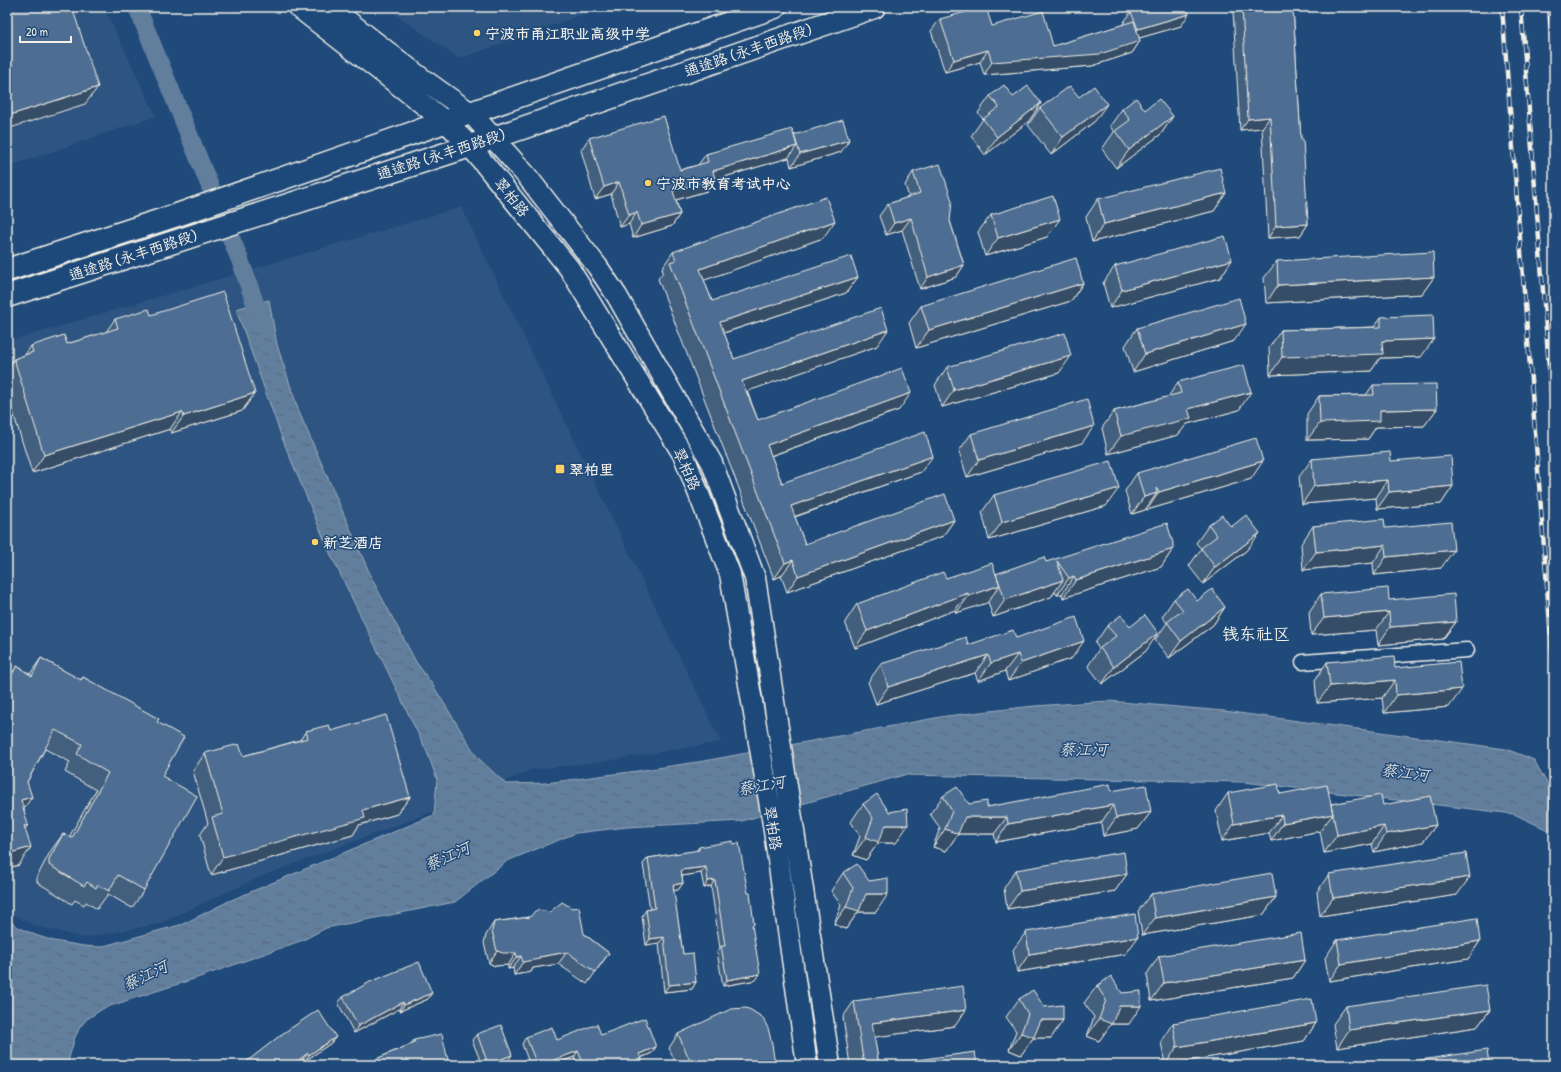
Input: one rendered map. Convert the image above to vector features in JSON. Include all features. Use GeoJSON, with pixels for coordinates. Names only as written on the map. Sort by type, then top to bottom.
{"type":"FeatureCollection","features":[{"type":"Feature","properties":{"kind":"main road","name":"翠柏路"},"geometry":{"type":"LineString","coordinates":[[298,7],[446,122],[470,146],[569,268],[684,456],[730,574],[756,726],[783,824],[830,1065]]}},
{"type":"Feature","properties":{"kind":"main road","name":"翠柏路"},"geometry":{"type":"LineString","coordinates":[[330,7],[420,77],[472,114],[526,175],[601,272],[617,296],[712,463],[755,578],[777,724],[783,824],[807,1065]]}},
{"type":"Feature","properties":{"kind":"main road"},"geometry":{"type":"LineString","coordinates":[[717,27],[754,7]]}},
{"type":"Feature","properties":{"kind":"main road","name":"通途路 (永丰西路段)"},"geometry":{"type":"LineString","coordinates":[[7,270],[180,214],[472,114],[775,7]]}},
{"type":"Feature","properties":{"kind":"main road","name":"通途路 (永丰西路段)"},"geometry":{"type":"LineString","coordinates":[[7,296],[274,208],[470,146],[874,7]]}},
{"type":"Feature","properties":{"kind":"street"},"geometry":{"type":"LineString","coordinates":[[1303,662],[1467,650]]}},
{"type":"Feature","properties":{"kind":"shaded area"},"geometry":{"type":"Polygon","coordinates":[[[7,7],[104,7],[156,116],[7,167],[7,7]]]}},
{"type":"Feature","properties":{"kind":"shaded area","name":"宁波市甬江职业高级中学"},"geometry":{"type":"Polygon","coordinates":[[[385,7],[603,7],[459,59],[385,7]]]}},
{"type":"Feature","properties":{"kind":"shaded area","name":"新芝酒店"},"geometry":{"type":"Polygon","coordinates":[[[461,207],[721,742],[606,761],[530,770],[458,802],[265,875],[158,924],[85,938],[35,926],[7,911],[7,342],[461,207]]]}},
{"type":"Feature","properties":{"kind":"water","name":"蔡江河"},"geometry":{"type":"Polygon","coordinates":[[[269,300],[277,345],[299,412],[373,581],[416,662],[434,687],[477,757],[506,784],[546,783],[704,761],[946,716],[1034,706],[1109,701],[1224,711],[1506,749],[1534,760],[1548,785],[1554,785],[1554,833],[1514,814],[1244,782],[904,775],[742,821],[627,827],[576,833],[507,861],[455,902],[326,928],[303,940],[200,977],[104,1008],[87,1019],[80,1027],[75,1037],[67,1065],[7,1065],[7,919],[18,927],[35,935],[54,941],[100,947],[183,924],[229,901],[434,815],[437,779],[427,752],[329,551],[282,438],[236,309],[269,300]]]}},
{"type":"Feature","properties":{"kind":"building"},"geometry":{"type":"Polygon","coordinates":[[[21,7],[72,7],[98,87],[7,116],[7,11],[21,7]]]}},
{"type":"Feature","properties":{"kind":"building"},"geometry":{"type":"Polygon","coordinates":[[[986,7],[992,26],[1043,11],[1053,46],[1134,21],[1140,41],[1100,54],[992,62],[988,50],[954,60],[940,19],[986,7]]]}},
{"type":"Feature","properties":{"kind":"building"},"geometry":{"type":"Polygon","coordinates":[[[1150,7],[1187,7],[1189,14],[1138,29],[1131,12],[1150,7]]]}},
{"type":"Feature","properties":{"kind":"building"},"geometry":{"type":"Polygon","coordinates":[[[1242,7],[1293,7],[1308,224],[1276,226],[1270,117],[1248,119],[1242,7]]]}},
{"type":"Feature","properties":{"kind":"building"},"geometry":{"type":"Polygon","coordinates":[[[1004,85],[1013,97],[1028,86],[1041,103],[997,137],[983,119],[999,107],[990,96],[1004,85]]]}},
{"type":"Feature","properties":{"kind":"building"},"geometry":{"type":"Polygon","coordinates":[[[1070,86],[1079,97],[1094,86],[1107,104],[1063,137],[1040,108],[1070,86]]]}},
{"type":"Feature","properties":{"kind":"building"},"geometry":{"type":"Polygon","coordinates":[[[1136,98],[1145,110],[1159,99],[1173,116],[1129,150],[1115,131],[1130,120],[1122,109],[1136,98]]]}},
{"type":"Feature","properties":{"kind":"building","name":"宁波市教育考试中心"},"geometry":{"type":"Polygon","coordinates":[[[664,116],[680,170],[708,162],[706,154],[792,129],[797,146],[713,171],[715,179],[673,191],[680,214],[641,225],[637,212],[629,215],[619,182],[604,187],[589,138],[664,116]]]}},
{"type":"Feature","properties":{"kind":"building"},"geometry":{"type":"Polygon","coordinates":[[[843,120],[849,140],[800,154],[794,135],[843,120]]]}},
{"type":"Feature","properties":{"kind":"building"},"geometry":{"type":"Polygon","coordinates":[[[940,164],[952,201],[950,221],[964,265],[928,277],[911,218],[894,223],[888,204],[920,193],[913,172],[940,164]]]}},
{"type":"Feature","properties":{"kind":"building"},"geometry":{"type":"Polygon","coordinates":[[[1220,168],[1226,193],[1104,224],[1098,199],[1220,168]]]}},
{"type":"Feature","properties":{"kind":"building"},"geometry":{"type":"Polygon","coordinates":[[[1053,196],[1060,219],[998,238],[991,215],[1053,196]]]}},
{"type":"Feature","properties":{"kind":"building"},"geometry":{"type":"Polygon","coordinates":[[[826,197],[835,221],[700,269],[712,301],[851,256],[858,277],[720,322],[734,359],[881,308],[888,330],[742,381],[758,420],[902,368],[911,393],[767,445],[782,483],[925,432],[933,456],[791,506],[805,544],[945,494],[954,520],[798,576],[793,560],[785,563],[670,262],[676,260],[673,252],[826,197]]]}},
{"type":"Feature","properties":{"kind":"building"},"geometry":{"type":"Polygon","coordinates":[[[1225,236],[1232,260],[1122,290],[1115,266],[1225,236]]]}},
{"type":"Feature","properties":{"kind":"building"},"geometry":{"type":"Polygon","coordinates":[[[1433,252],[1434,277],[1278,285],[1277,261],[1433,252]]]}},
{"type":"Feature","properties":{"kind":"building"},"geometry":{"type":"Polygon","coordinates":[[[1076,258],[1083,283],[929,330],[921,306],[1076,258]]]}},
{"type":"Feature","properties":{"kind":"building"},"geometry":{"type":"Polygon","coordinates":[[[223,292],[255,393],[184,416],[182,412],[44,455],[14,359],[33,352],[31,346],[64,335],[67,344],[118,328],[115,319],[149,309],[151,315],[223,292]]]}},
{"type":"Feature","properties":{"kind":"building"},"geometry":{"type":"Polygon","coordinates":[[[1239,298],[1246,324],[1145,354],[1137,328],[1239,298]]]}},
{"type":"Feature","properties":{"kind":"building"},"geometry":{"type":"Polygon","coordinates":[[[1433,315],[1434,339],[1382,341],[1383,354],[1282,357],[1281,330],[1381,327],[1381,317],[1433,315]]]}},
{"type":"Feature","properties":{"kind":"building"},"geometry":{"type":"Polygon","coordinates":[[[1065,333],[1071,356],[954,390],[947,367],[1065,333]]]}},
{"type":"Feature","properties":{"kind":"building"},"geometry":{"type":"Polygon","coordinates":[[[1244,365],[1251,392],[1188,409],[1191,418],[1121,436],[1114,411],[1181,393],[1178,382],[1244,365]]]}},
{"type":"Feature","properties":{"kind":"building"},"geometry":{"type":"Polygon","coordinates":[[[1436,384],[1437,409],[1380,410],[1380,421],[1320,423],[1319,396],[1374,395],[1373,385],[1436,384]]]}},
{"type":"Feature","properties":{"kind":"building"},"geometry":{"type":"Polygon","coordinates":[[[1087,399],[1094,426],[979,460],[971,434],[1087,399]]]}},
{"type":"Feature","properties":{"kind":"building"},"geometry":{"type":"Polygon","coordinates":[[[1256,438],[1263,461],[1159,492],[1156,488],[1157,493],[1144,497],[1137,473],[1256,438]]]}},
{"type":"Feature","properties":{"kind":"building"},"geometry":{"type":"Polygon","coordinates":[[[1390,452],[1391,461],[1451,456],[1453,486],[1389,492],[1388,480],[1314,486],[1312,459],[1390,452]]]}},
{"type":"Feature","properties":{"kind":"building"},"geometry":{"type":"Polygon","coordinates":[[[1111,461],[1119,488],[1002,522],[994,495],[1111,461]]]}},
{"type":"Feature","properties":{"kind":"building"},"geometry":{"type":"Polygon","coordinates":[[[1222,515],[1231,527],[1246,515],[1260,533],[1215,567],[1201,548],[1217,536],[1209,525],[1222,515]]]}},
{"type":"Feature","properties":{"kind":"building"},"geometry":{"type":"Polygon","coordinates":[[[1384,519],[1385,528],[1451,522],[1454,550],[1386,557],[1385,545],[1316,552],[1313,526],[1384,519]]]}},
{"type":"Feature","properties":{"kind":"building"},"geometry":{"type":"Polygon","coordinates":[[[1167,523],[1173,543],[1173,549],[1076,580],[1074,576],[1069,578],[1057,561],[1063,580],[1005,600],[996,574],[1044,557],[1046,562],[1167,523]]]}},
{"type":"Feature","properties":{"kind":"building"},"geometry":{"type":"Polygon","coordinates":[[[992,563],[1000,585],[969,596],[968,593],[867,631],[857,604],[943,572],[946,578],[992,563]]]}},
{"type":"Feature","properties":{"kind":"building"},"geometry":{"type":"Polygon","coordinates":[[[1388,588],[1389,600],[1454,594],[1456,622],[1390,627],[1389,612],[1324,618],[1321,594],[1388,588]]]}},
{"type":"Feature","properties":{"kind":"building"},"geometry":{"type":"Polygon","coordinates":[[[1188,589],[1197,601],[1212,589],[1225,607],[1181,641],[1167,622],[1183,610],[1174,599],[1188,589]]]}},
{"type":"Feature","properties":{"kind":"building"},"geometry":{"type":"Polygon","coordinates":[[[1121,615],[1130,627],[1145,615],[1158,633],[1114,667],[1100,648],[1116,636],[1107,626],[1121,615]]]}},
{"type":"Feature","properties":{"kind":"building"},"geometry":{"type":"Polygon","coordinates":[[[1076,617],[1084,641],[1021,663],[1018,654],[991,663],[988,655],[888,687],[881,664],[966,637],[968,645],[1013,630],[1016,638],[1076,617]]]}},
{"type":"Feature","properties":{"kind":"building"},"geometry":{"type":"Polygon","coordinates":[[[1394,656],[1395,668],[1459,662],[1462,689],[1396,695],[1395,680],[1330,686],[1327,662],[1394,656]]]}},
{"type":"Feature","properties":{"kind":"building"},"geometry":{"type":"Polygon","coordinates":[[[41,658],[81,680],[83,677],[159,719],[157,722],[184,737],[162,776],[197,796],[144,890],[118,875],[109,891],[98,885],[96,888],[87,882],[84,886],[49,865],[49,859],[63,834],[72,838],[108,773],[77,754],[82,744],[55,730],[27,782],[32,797],[21,800],[28,825],[24,826],[31,847],[7,854],[7,768],[12,767],[7,765],[7,678],[9,679],[17,666],[32,676],[41,658]]]}},
{"type":"Feature","properties":{"kind":"building"},"geometry":{"type":"Polygon","coordinates":[[[386,715],[410,797],[363,810],[365,818],[223,857],[212,817],[223,814],[205,753],[239,744],[243,756],[308,738],[306,731],[329,725],[331,731],[386,715]]]}},
{"type":"Feature","properties":{"kind":"building"},"geometry":{"type":"Polygon","coordinates":[[[1110,784],[1111,791],[1146,785],[1151,812],[1116,818],[1113,805],[1008,824],[1007,817],[965,817],[958,834],[945,829],[952,811],[943,796],[957,787],[969,804],[987,801],[987,807],[1110,784]]]}},
{"type":"Feature","properties":{"kind":"building"},"geometry":{"type":"Polygon","coordinates":[[[1278,784],[1280,794],[1327,785],[1333,814],[1283,823],[1282,815],[1234,824],[1228,793],[1278,784]]]}},
{"type":"Feature","properties":{"kind":"building"},"geometry":{"type":"Polygon","coordinates":[[[877,794],[889,812],[907,809],[908,825],[886,825],[878,842],[866,837],[873,818],[863,804],[877,794]]]}},
{"type":"Feature","properties":{"kind":"building"},"geometry":{"type":"Polygon","coordinates":[[[1381,795],[1383,805],[1430,796],[1436,825],[1386,834],[1384,826],[1337,835],[1331,804],[1381,795]]]}},
{"type":"Feature","properties":{"kind":"building"},"geometry":{"type":"Polygon","coordinates":[[[733,841],[733,844],[739,843],[748,893],[750,893],[754,924],[752,925],[760,974],[727,980],[721,946],[725,946],[715,880],[708,881],[706,867],[681,870],[683,883],[673,885],[683,954],[693,953],[696,982],[669,985],[664,937],[650,939],[646,910],[655,908],[648,858],[699,850],[699,847],[733,841]]]}},
{"type":"Feature","properties":{"kind":"building"},"geometry":{"type":"Polygon","coordinates":[[[1124,852],[1127,874],[1020,891],[1016,870],[1124,852]]]}},
{"type":"Feature","properties":{"kind":"building"},"geometry":{"type":"Polygon","coordinates":[[[1466,853],[1470,877],[1333,898],[1329,874],[1466,853]]]}},
{"type":"Feature","properties":{"kind":"building"},"geometry":{"type":"Polygon","coordinates":[[[857,864],[869,881],[888,878],[888,894],[866,894],[859,911],[846,907],[853,888],[843,873],[857,864]]]}},
{"type":"Feature","properties":{"kind":"building"},"geometry":{"type":"Polygon","coordinates":[[[1272,873],[1276,897],[1155,918],[1151,894],[1272,873]]]}},
{"type":"Feature","properties":{"kind":"building"},"geometry":{"type":"Polygon","coordinates":[[[562,902],[572,908],[579,907],[584,934],[609,953],[595,972],[567,952],[539,957],[539,959],[523,962],[521,956],[517,957],[516,953],[503,953],[497,951],[492,931],[494,922],[530,917],[535,911],[539,910],[550,912],[562,902]]]}},
{"type":"Feature","properties":{"kind":"building"},"geometry":{"type":"Polygon","coordinates":[[[1135,914],[1138,937],[1029,954],[1026,932],[1135,914]]]}},
{"type":"Feature","properties":{"kind":"building"},"geometry":{"type":"Polygon","coordinates":[[[1477,918],[1480,941],[1341,964],[1337,940],[1477,918]]]}},
{"type":"Feature","properties":{"kind":"building"},"geometry":{"type":"Polygon","coordinates":[[[1301,933],[1305,960],[1164,983],[1159,956],[1301,933]]]}},
{"type":"Feature","properties":{"kind":"building"},"geometry":{"type":"Polygon","coordinates":[[[419,962],[432,993],[404,1005],[403,1002],[358,1026],[343,997],[370,982],[419,962]]]}},
{"type":"Feature","properties":{"kind":"building"},"geometry":{"type":"Polygon","coordinates":[[[1111,976],[1122,993],[1141,991],[1141,1006],[1119,1006],[1112,1024],[1099,1019],[1106,1000],[1097,986],[1111,976]]]}},
{"type":"Feature","properties":{"kind":"building"},"geometry":{"type":"Polygon","coordinates":[[[1486,985],[1490,1010],[1349,1030],[1346,1006],[1486,985]]]}},
{"type":"Feature","properties":{"kind":"building"},"geometry":{"type":"Polygon","coordinates":[[[963,986],[966,1010],[872,1023],[879,1065],[864,1065],[854,1001],[963,986]]]}},
{"type":"Feature","properties":{"kind":"building"},"geometry":{"type":"Polygon","coordinates":[[[1033,990],[1044,1007],[1063,1005],[1063,1020],[1041,1020],[1034,1037],[1021,1033],[1028,1014],[1019,999],[1033,990]]]}},
{"type":"Feature","properties":{"kind":"building"},"geometry":{"type":"Polygon","coordinates":[[[1312,999],[1316,1023],[1177,1047],[1173,1023],[1312,999]]]}},
{"type":"Feature","properties":{"kind":"building"},"geometry":{"type":"Polygon","coordinates":[[[746,1008],[762,1017],[768,1028],[775,1065],[692,1065],[678,1034],[731,1009],[746,1008]]]}},
{"type":"Feature","properties":{"kind":"building"},"geometry":{"type":"Polygon","coordinates":[[[318,1010],[336,1037],[309,1055],[308,1053],[292,1065],[248,1065],[246,1062],[282,1034],[318,1010]]]}},
{"type":"Feature","properties":{"kind":"building"},"geometry":{"type":"Polygon","coordinates":[[[645,1018],[656,1047],[639,1054],[644,1065],[584,1065],[578,1051],[541,1065],[537,1065],[526,1037],[552,1027],[557,1040],[597,1024],[601,1035],[645,1018]]]}},
{"type":"Feature","properties":{"kind":"building"},"geometry":{"type":"Polygon","coordinates":[[[501,1025],[512,1055],[488,1064],[477,1034],[501,1025]]]}},
{"type":"Feature","properties":{"kind":"building"},"geometry":{"type":"Polygon","coordinates":[[[442,1034],[449,1065],[379,1065],[376,1059],[414,1043],[414,1040],[442,1034]]]}},
{"type":"Feature","properties":{"kind":"building"},"geometry":{"type":"Polygon","coordinates":[[[1487,1050],[1489,1065],[1387,1065],[1487,1050]]]}},
{"type":"Feature","properties":{"kind":"building"},"geometry":{"type":"Polygon","coordinates":[[[975,1052],[977,1065],[880,1065],[975,1052]]]}},
{"type":"Feature","properties":{"kind":"building"},"geometry":{"type":"Polygon","coordinates":[[[194,1061],[201,1065],[192,1065],[194,1061]]]}},
{"type":"Feature","properties":{"kind":"building"},"geometry":{"type":"Polygon","coordinates":[[[119,1062],[128,1065],[118,1065],[119,1062]]]}},
{"type":"Feature","properties":{"kind":"waterway"},"geometry":{"type":"LineString","coordinates":[[137,7],[240,260],[263,326]]}},
{"type":"Feature","properties":{"kind":"railway"},"geometry":{"type":"LineString","coordinates":[[1502,7],[1554,676]]}},
{"type":"Feature","properties":{"kind":"railway"},"geometry":{"type":"LineString","coordinates":[[1521,7],[1554,432]]}},
{"type":"Feature","properties":{"kind":"railway"},"geometry":{"type":"LineString","coordinates":[[1549,7],[1554,71]]}},
{"type":"Feature","properties":{"kind":"place","name":"宁波市甬江职业高级中学"},"geometry":{"type":"Point","coordinates":[477,33]}},
{"type":"Feature","properties":{"kind":"place","name":"宁波市教育考试中心"},"geometry":{"type":"Point","coordinates":[648,183]}},
{"type":"Feature","properties":{"kind":"place","name":"翠柏里"},"geometry":{"type":"Point","coordinates":[560,469]}},
{"type":"Feature","properties":{"kind":"place","name":"新芝酒店"},"geometry":{"type":"Point","coordinates":[315,542]}},
{"type":"Feature","properties":{"kind":"district","name":"钱东社区"},"geometry":{"type":"Point","coordinates":[1256,633]}}]}
